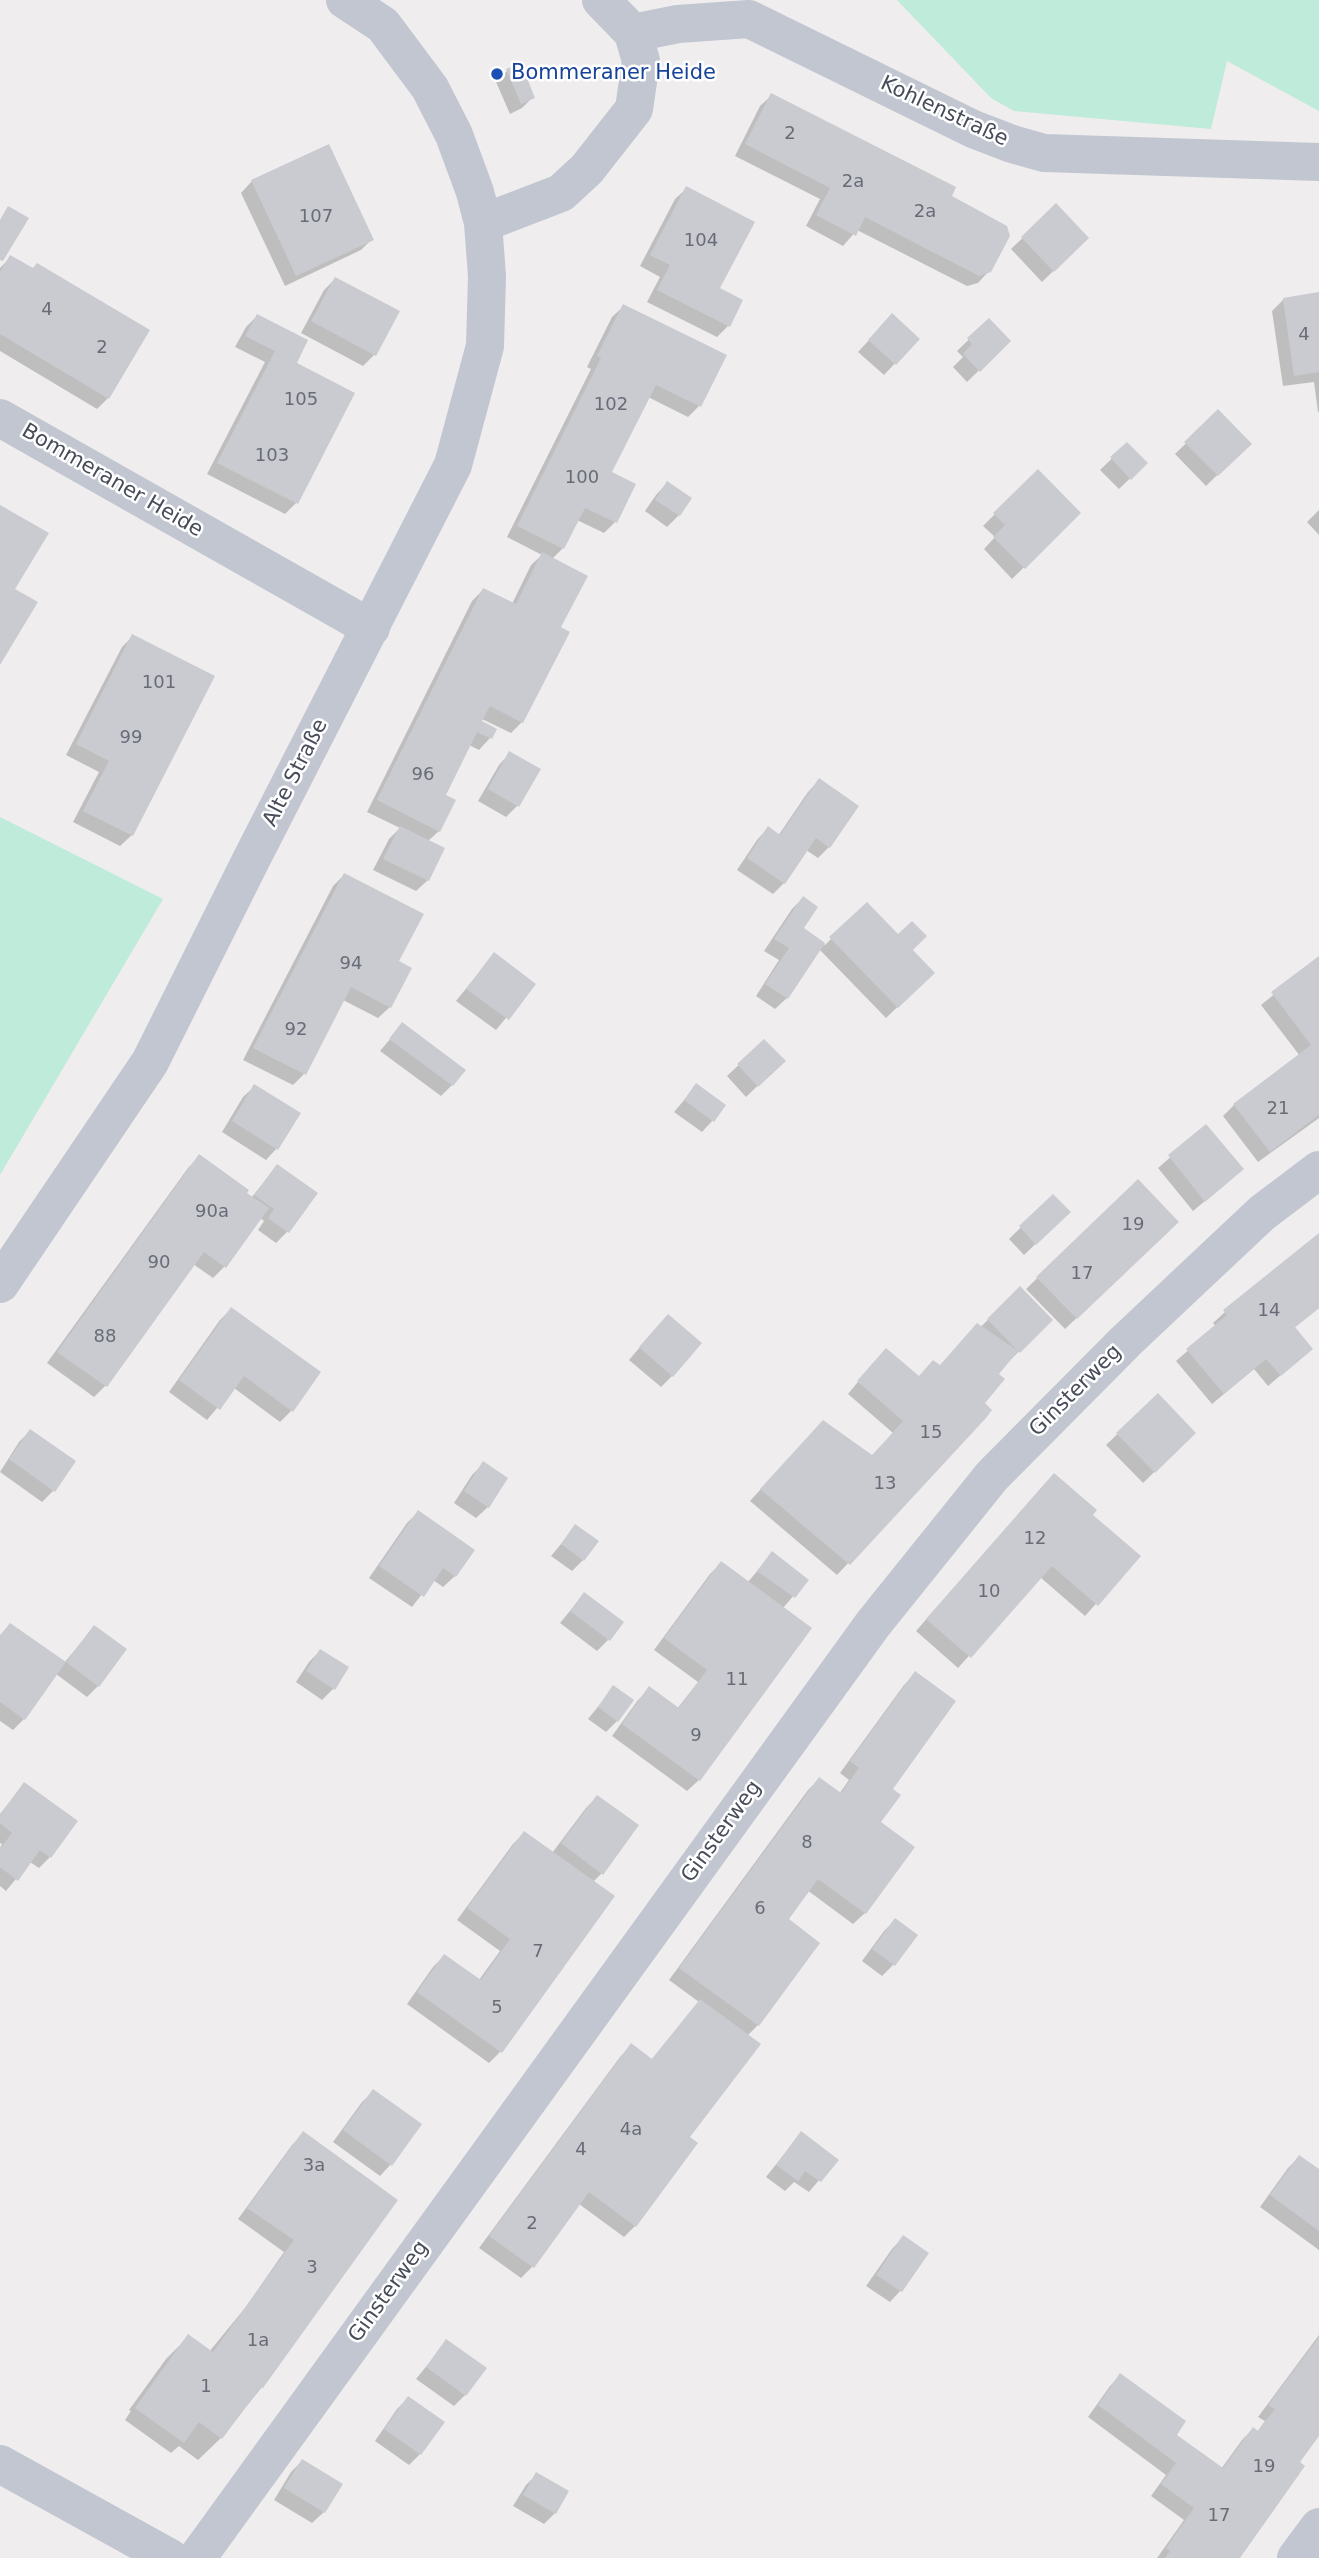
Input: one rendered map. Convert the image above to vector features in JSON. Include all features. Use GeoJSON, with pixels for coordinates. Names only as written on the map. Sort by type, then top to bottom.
{"type":"FeatureCollection","features":[{"type":"Feature","properties":{"kind":"street"},"geometry":{"type":"LineString","coordinates":[[483,223],[561,192],[587,169],[634,108],[641,61],[633,33],[601,0]]}},
{"type":"Feature","properties":{"kind":"street","name":"Alte Straße"},"geometry":{"type":"LineString","coordinates":[[0,1284],[150,1062],[453,465],[485,346],[487,276],[483,223],[475,192],[454,135],[430,88],[383,26],[353,2]]}},
{"type":"Feature","properties":{"kind":"street"},"geometry":{"type":"LineString","coordinates":[[633,33],[709,10]]}},
{"type":"Feature","properties":{"kind":"street","name":"Kohlenstraße"},"geometry":{"type":"LineString","coordinates":[[709,10],[749,19],[973,129],[1044,153],[1319,163]]}},
{"type":"Feature","properties":{"kind":"street","name":"Bommeraner Heide"},"geometry":{"type":"LineString","coordinates":[[0,418],[371,628]]}},
{"type":"Feature","properties":{"kind":"street","name":"Ginsterweg"},"geometry":{"type":"LineString","coordinates":[[197,2558],[873,1624],[1002,1467],[1126,1341],[1233,1240],[1262,1213],[1319,1170]]}},
{"type":"Feature","properties":{"kind":"street"},"geometry":{"type":"LineString","coordinates":[[0,2464],[170,2558]]}},
{"type":"Feature","properties":{"kind":"street"},"geometry":{"type":"LineString","coordinates":[[1296,2558],[1319,2527]]}},
{"type":"Feature","properties":{"kind":"green space"},"geometry":{"type":"Polygon","coordinates":[[[897,0],[1319,0],[1319,111],[1227,61],[1211,129],[1014,111],[991,98],[897,0]]]}},
{"type":"Feature","properties":{"kind":"green space"},"geometry":{"type":"Polygon","coordinates":[[[0,817],[163,899],[0,1175],[0,817]]]}},
{"type":"Feature","properties":{"kind":"building"},"geometry":{"type":"Polygon","coordinates":[[[521,63],[535,98],[521,104],[506,69],[521,63]]]}},
{"type":"Feature","properties":{"kind":"building"},"geometry":{"type":"Polygon","coordinates":[[[771,93],[956,187],[952,196],[1007,226],[1010,236],[991,272],[979,276],[865,217],[856,236],[816,215],[830,188],[745,144],[771,93]]]}},
{"type":"Feature","properties":{"kind":"building"},"geometry":{"type":"Polygon","coordinates":[[[329,144],[374,240],[296,276],[251,180],[329,144]]]}},
{"type":"Feature","properties":{"kind":"building"},"geometry":{"type":"Polygon","coordinates":[[[686,186],[755,222],[720,288],[743,300],[730,327],[657,290],[670,265],[650,255],[686,186]]]}},
{"type":"Feature","properties":{"kind":"building"},"geometry":{"type":"Polygon","coordinates":[[[1056,203],[1089,238],[1054,272],[1021,237],[1056,203]]]}},
{"type":"Feature","properties":{"kind":"building"},"geometry":{"type":"Polygon","coordinates":[[[8,206],[29,218],[3,261],[0,260],[0,220],[8,206]]]}},
{"type":"Feature","properties":{"kind":"building"},"geometry":{"type":"Polygon","coordinates":[[[10,255],[33,268],[37,263],[150,330],[109,399],[0,334],[0,272],[10,255]]]}},
{"type":"Feature","properties":{"kind":"building"},"geometry":{"type":"Polygon","coordinates":[[[335,277],[400,311],[376,356],[311,321],[335,277]]]}},
{"type":"Feature","properties":{"kind":"building"},"geometry":{"type":"Polygon","coordinates":[[[1319,292],[1319,372],[1294,376],[1283,298],[1319,292]]]}},
{"type":"Feature","properties":{"kind":"building"},"geometry":{"type":"Polygon","coordinates":[[[623,304],[727,355],[701,407],[656,385],[612,472],[636,484],[617,523],[585,508],[564,549],[517,526],[601,358],[597,356],[623,304]]]}},
{"type":"Feature","properties":{"kind":"building"},"geometry":{"type":"Polygon","coordinates":[[[892,313],[920,339],[896,365],[868,340],[892,313]]]}},
{"type":"Feature","properties":{"kind":"building"},"geometry":{"type":"Polygon","coordinates":[[[257,314],[308,340],[297,363],[355,393],[298,504],[217,463],[275,351],[245,336],[257,314]]]}},
{"type":"Feature","properties":{"kind":"building"},"geometry":{"type":"Polygon","coordinates":[[[989,318],[1011,341],[980,372],[963,354],[972,344],[967,338],[989,318]]]}},
{"type":"Feature","properties":{"kind":"building"},"geometry":{"type":"Polygon","coordinates":[[[1218,409],[1252,444],[1218,476],[1184,442],[1218,409]]]}},
{"type":"Feature","properties":{"kind":"building"},"geometry":{"type":"Polygon","coordinates":[[[1127,442],[1148,463],[1131,480],[1110,457],[1127,442]]]}},
{"type":"Feature","properties":{"kind":"building"},"geometry":{"type":"Polygon","coordinates":[[[1038,469],[1081,513],[1025,569],[993,537],[1005,525],[993,513],[1038,469]]]}},
{"type":"Feature","properties":{"kind":"building"},"geometry":{"type":"Polygon","coordinates":[[[667,481],[692,498],[680,516],[655,500],[667,481]]]}},
{"type":"Feature","properties":{"kind":"building"},"geometry":{"type":"Polygon","coordinates":[[[0,505],[49,533],[15,589],[38,602],[0,665],[0,505]]]}},
{"type":"Feature","properties":{"kind":"building"},"geometry":{"type":"Polygon","coordinates":[[[542,552],[588,576],[561,627],[570,632],[523,723],[490,706],[482,721],[497,729],[492,739],[477,732],[446,795],[456,800],[440,832],[377,800],[483,588],[516,604],[542,552]]]}},
{"type":"Feature","properties":{"kind":"building"},"geometry":{"type":"Polygon","coordinates":[[[132,634],[215,676],[133,836],[83,811],[109,761],[76,744],[132,634]]]}},
{"type":"Feature","properties":{"kind":"building"},"geometry":{"type":"Polygon","coordinates":[[[509,751],[541,769],[519,807],[488,789],[509,751]]]}},
{"type":"Feature","properties":{"kind":"building"},"geometry":{"type":"Polygon","coordinates":[[[819,778],[859,806],[830,848],[816,838],[785,884],[747,858],[768,826],[780,835],[819,778]]]}},
{"type":"Feature","properties":{"kind":"building"},"geometry":{"type":"Polygon","coordinates":[[[400,826],[445,848],[429,881],[383,859],[400,826]]]}},
{"type":"Feature","properties":{"kind":"building"},"geometry":{"type":"Polygon","coordinates":[[[344,873],[424,914],[399,961],[412,968],[391,1008],[351,987],[306,1075],[253,1048],[344,873]]]}},
{"type":"Feature","properties":{"kind":"building"},"geometry":{"type":"Polygon","coordinates":[[[803,896],[818,907],[804,928],[825,943],[788,999],[765,984],[789,948],[774,939],[803,896]]]}},
{"type":"Feature","properties":{"kind":"building"},"geometry":{"type":"Polygon","coordinates":[[[867,902],[898,934],[912,921],[927,936],[913,950],[935,973],[898,1008],[829,937],[867,902]]]}},
{"type":"Feature","properties":{"kind":"building"},"geometry":{"type":"Polygon","coordinates":[[[494,952],[536,984],[509,1020],[466,989],[494,952]]]}},
{"type":"Feature","properties":{"kind":"building"},"geometry":{"type":"Polygon","coordinates":[[[1319,956],[1319,1115],[1270,1152],[1233,1104],[1311,1045],[1271,992],[1319,956]]]}},
{"type":"Feature","properties":{"kind":"building"},"geometry":{"type":"Polygon","coordinates":[[[402,1022],[466,1070],[453,1086],[389,1039],[402,1022]]]}},
{"type":"Feature","properties":{"kind":"building"},"geometry":{"type":"Polygon","coordinates":[[[764,1039],[786,1061],[758,1087],[737,1064],[764,1039]]]}},
{"type":"Feature","properties":{"kind":"building"},"geometry":{"type":"Polygon","coordinates":[[[696,1083],[726,1105],[714,1122],[684,1100],[696,1083]]]}},
{"type":"Feature","properties":{"kind":"building"},"geometry":{"type":"Polygon","coordinates":[[[254,1084],[301,1113],[278,1150],[232,1121],[254,1084]]]}},
{"type":"Feature","properties":{"kind":"building"},"geometry":{"type":"Polygon","coordinates":[[[1206,1124],[1244,1169],[1205,1202],[1168,1155],[1206,1124]]]}},
{"type":"Feature","properties":{"kind":"building"},"geometry":{"type":"Polygon","coordinates":[[[199,1154],[269,1208],[226,1268],[204,1252],[107,1387],[57,1352],[199,1154]]]}},
{"type":"Feature","properties":{"kind":"building"},"geometry":{"type":"Polygon","coordinates":[[[277,1164],[318,1193],[289,1233],[268,1218],[274,1209],[254,1195],[277,1164]]]}},
{"type":"Feature","properties":{"kind":"building"},"geometry":{"type":"Polygon","coordinates":[[[1138,1179],[1179,1222],[1077,1319],[1036,1277],[1138,1179]]]}},
{"type":"Feature","properties":{"kind":"building"},"geometry":{"type":"Polygon","coordinates":[[[1053,1194],[1071,1212],[1036,1245],[1019,1226],[1053,1194]]]}},
{"type":"Feature","properties":{"kind":"building"},"geometry":{"type":"Polygon","coordinates":[[[1319,1233],[1319,1308],[1295,1327],[1313,1349],[1281,1376],[1266,1359],[1224,1394],[1186,1349],[1227,1315],[1223,1310],[1319,1233]]]}},
{"type":"Feature","properties":{"kind":"building"},"geometry":{"type":"Polygon","coordinates":[[[1020,1286],[1053,1320],[1020,1353],[987,1319],[1020,1286]]]}},
{"type":"Feature","properties":{"kind":"building"},"geometry":{"type":"Polygon","coordinates":[[[231,1307],[321,1372],[293,1412],[244,1376],[220,1410],[179,1380],[231,1307]]]}},
{"type":"Feature","properties":{"kind":"building"},"geometry":{"type":"Polygon","coordinates":[[[668,1314],[702,1343],[673,1377],[639,1347],[668,1314]]]}},
{"type":"Feature","properties":{"kind":"building"},"geometry":{"type":"Polygon","coordinates":[[[977,1323],[1018,1351],[999,1374],[1005,1379],[985,1403],[992,1410],[986,1418],[850,1565],[760,1489],[823,1420],[872,1455],[903,1421],[857,1381],[886,1348],[919,1376],[933,1360],[940,1365],[977,1323]]]}},
{"type":"Feature","properties":{"kind":"building"},"geometry":{"type":"Polygon","coordinates":[[[1158,1393],[1196,1433],[1155,1473],[1116,1433],[1158,1393]]]}},
{"type":"Feature","properties":{"kind":"building"},"geometry":{"type":"Polygon","coordinates":[[[30,1429],[76,1461],[55,1492],[9,1459],[30,1429]]]}},
{"type":"Feature","properties":{"kind":"building"},"geometry":{"type":"Polygon","coordinates":[[[483,1461],[508,1478],[489,1508],[464,1491],[483,1461]]]}},
{"type":"Feature","properties":{"kind":"building"},"geometry":{"type":"Polygon","coordinates":[[[1054,1473],[1097,1510],[1093,1515],[1141,1556],[1098,1606],[1052,1566],[971,1658],[926,1619],[1054,1473]]]}},
{"type":"Feature","properties":{"kind":"building"},"geometry":{"type":"Polygon","coordinates":[[[418,1510],[475,1550],[456,1577],[443,1568],[424,1597],[379,1566],[418,1510]]]}},
{"type":"Feature","properties":{"kind":"building"},"geometry":{"type":"Polygon","coordinates":[[[575,1524],[599,1541],[584,1561],[561,1544],[575,1524]]]}},
{"type":"Feature","properties":{"kind":"building"},"geometry":{"type":"Polygon","coordinates":[[[772,1551],[809,1580],[795,1598],[757,1571],[772,1551]]]}},
{"type":"Feature","properties":{"kind":"building"},"geometry":{"type":"Polygon","coordinates":[[[721,1561],[812,1628],[700,1781],[622,1724],[649,1686],[679,1708],[707,1670],[664,1638],[721,1561]]]}},
{"type":"Feature","properties":{"kind":"building"},"geometry":{"type":"Polygon","coordinates":[[[584,1592],[624,1622],[610,1641],[570,1611],[584,1592]]]}},
{"type":"Feature","properties":{"kind":"building"},"geometry":{"type":"Polygon","coordinates":[[[10,1623],[66,1662],[25,1720],[0,1702],[0,1636],[10,1623]]]}},
{"type":"Feature","properties":{"kind":"building"},"geometry":{"type":"Polygon","coordinates":[[[94,1625],[127,1649],[99,1687],[66,1662],[94,1625]]]}},
{"type":"Feature","properties":{"kind":"building"},"geometry":{"type":"Polygon","coordinates":[[[320,1649],[349,1667],[335,1690],[306,1671],[320,1649]]]}},
{"type":"Feature","properties":{"kind":"building"},"geometry":{"type":"Polygon","coordinates":[[[915,1671],[956,1701],[893,1789],[901,1795],[881,1822],[915,1847],[866,1914],[818,1879],[789,1919],[820,1943],[759,2026],[679,1968],[819,1777],[841,1793],[859,1768],[850,1761],[915,1671]]]}},
{"type":"Feature","properties":{"kind":"building"},"geometry":{"type":"Polygon","coordinates":[[[613,1685],[634,1700],[618,1722],[598,1707],[613,1685]]]}},
{"type":"Feature","properties":{"kind":"building"},"geometry":{"type":"Polygon","coordinates":[[[24,1782],[78,1821],[51,1858],[40,1850],[18,1881],[0,1867],[0,1849],[12,1833],[0,1823],[0,1815],[24,1782]]]}},
{"type":"Feature","properties":{"kind":"building"},"geometry":{"type":"Polygon","coordinates":[[[597,1795],[639,1825],[603,1875],[561,1843],[597,1795]]]}},
{"type":"Feature","properties":{"kind":"building"},"geometry":{"type":"Polygon","coordinates":[[[524,1831],[615,1896],[502,2053],[417,1992],[444,1954],[481,1980],[510,1939],[467,1908],[524,1831]]]}},
{"type":"Feature","properties":{"kind":"building"},"geometry":{"type":"Polygon","coordinates":[[[895,1918],[918,1935],[895,1966],[872,1949],[895,1918]]]}},
{"type":"Feature","properties":{"kind":"building"},"geometry":{"type":"Polygon","coordinates":[[[700,1999],[761,2044],[690,2137],[698,2143],[636,2227],[589,2192],[534,2268],[489,2236],[631,2043],[652,2059],[700,1999]]]}},
{"type":"Feature","properties":{"kind":"building"},"geometry":{"type":"Polygon","coordinates":[[[373,2089],[422,2124],[392,2166],[343,2130],[373,2089]]]}},
{"type":"Feature","properties":{"kind":"building"},"geometry":{"type":"Polygon","coordinates":[[[303,2131],[398,2200],[263,2388],[261,2387],[222,2439],[199,2422],[184,2443],[135,2408],[188,2334],[213,2352],[294,2240],[247,2208],[303,2131]]]}},
{"type":"Feature","properties":{"kind":"building"},"geometry":{"type":"Polygon","coordinates":[[[801,2131],[839,2160],[821,2182],[805,2171],[798,2181],[776,2165],[801,2131]]]}},
{"type":"Feature","properties":{"kind":"building"},"geometry":{"type":"Polygon","coordinates":[[[1299,2155],[1319,2169],[1319,2231],[1270,2195],[1299,2155]]]}},
{"type":"Feature","properties":{"kind":"building"},"geometry":{"type":"Polygon","coordinates":[[[903,2235],[929,2253],[902,2292],[876,2275],[903,2235]]]}},
{"type":"Feature","properties":{"kind":"building"},"geometry":{"type":"Polygon","coordinates":[[[1319,2337],[1319,2436],[1300,2462],[1305,2466],[1240,2558],[1165,2558],[1170,2551],[1166,2548],[1194,2508],[1161,2484],[1176,2463],[1098,2405],[1120,2373],[1186,2421],[1177,2435],[1223,2468],[1253,2427],[1258,2431],[1275,2409],[1268,2405],[1319,2337]]]}},
{"type":"Feature","properties":{"kind":"building"},"geometry":{"type":"Polygon","coordinates":[[[446,2339],[487,2368],[466,2396],[426,2367],[446,2339]]]}},
{"type":"Feature","properties":{"kind":"building"},"geometry":{"type":"Polygon","coordinates":[[[408,2396],[445,2422],[421,2455],[384,2429],[408,2396]]]}},
{"type":"Feature","properties":{"kind":"building"},"geometry":{"type":"Polygon","coordinates":[[[302,2459],[343,2484],[325,2513],[284,2488],[302,2459]]]}},
{"type":"Feature","properties":{"kind":"building"},"geometry":{"type":"Polygon","coordinates":[[[536,2472],[569,2491],[556,2514],[523,2495],[536,2472]]]}},
{"type":"Feature","properties":{"kind":"place","name":"Bommeraner Heide"},"geometry":{"type":"Point","coordinates":[497,74]}}]}
